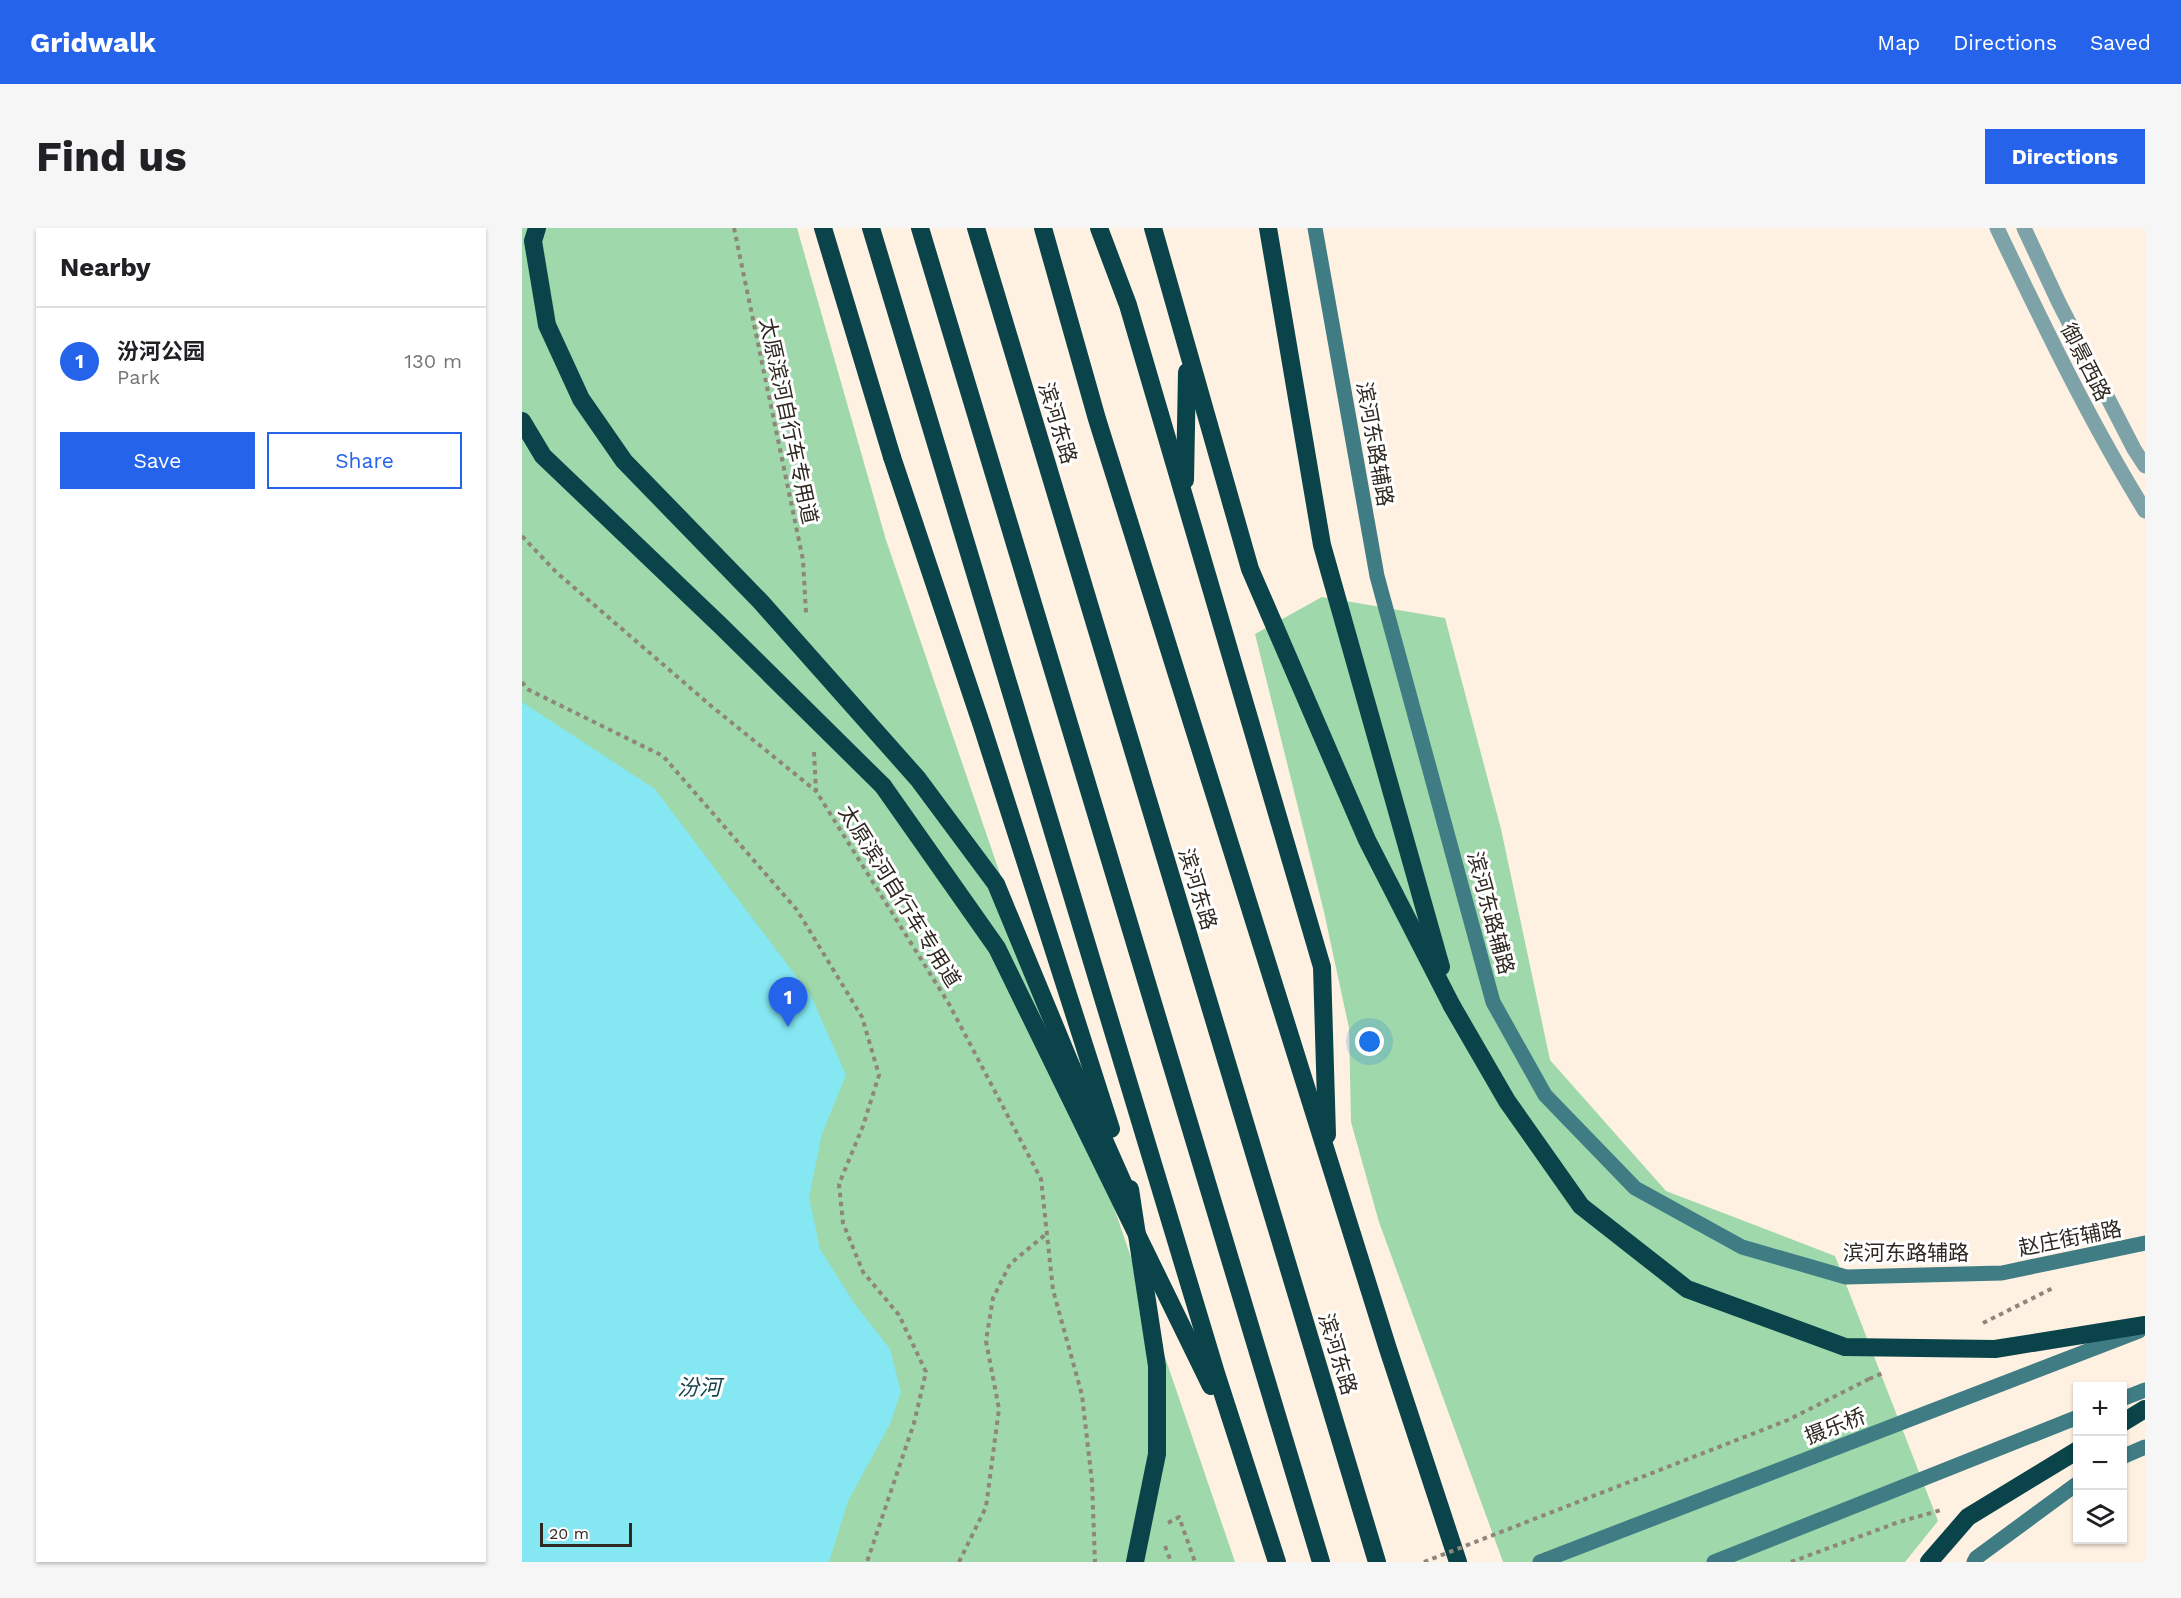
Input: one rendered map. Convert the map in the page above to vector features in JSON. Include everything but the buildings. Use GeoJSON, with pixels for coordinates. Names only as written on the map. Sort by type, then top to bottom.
{"type":"FeatureCollection","features":[{"type":"Feature","properties":{"kind":"highway"},"geometry":{"type":"LineString","coordinates":[[537,228],[533,241],[547,325],[581,399],[624,461],[760,602],[918,779],[996,884],[1070,1063],[1131,1200]]}},
{"type":"Feature","properties":{"kind":"highway"},"geometry":{"type":"LineString","coordinates":[[823,228],[892,458],[982,726],[1129,1185],[1157,1366],[1157,1454],[1136,1562]]}},
{"type":"Feature","properties":{"kind":"highway"},"geometry":{"type":"LineString","coordinates":[[871,228],[1235,1435],[1277,1562]]}},
{"type":"Feature","properties":{"kind":"highway"},"geometry":{"type":"LineString","coordinates":[[920,228],[1321,1562]]}},
{"type":"Feature","properties":{"kind":"highway","name":"滨河东路"},"geometry":{"type":"LineString","coordinates":[[976,228],[1377,1562]]}},
{"type":"Feature","properties":{"kind":"highway"},"geometry":{"type":"LineString","coordinates":[[1043,228],[1100,430],[1388,1349],[1458,1562]]}},
{"type":"Feature","properties":{"kind":"highway"},"geometry":{"type":"LineString","coordinates":[[1098,228],[1128,305],[1322,968],[1328,1158]]}},
{"type":"Feature","properties":{"kind":"highway"},"geometry":{"type":"LineString","coordinates":[[1153,228],[1250,569],[1367,840],[1452,1006],[1507,1101],[1581,1206],[1687,1289],[1845,1347],[1995,1349],[2145,1327]]}},
{"type":"Feature","properties":{"kind":"highway"},"geometry":{"type":"LineString","coordinates":[[1268,228],[1322,545],[1452,1006]]}},
{"type":"Feature","properties":{"kind":"highway"},"geometry":{"type":"LineString","coordinates":[[1185,499],[1187,353]]}},
{"type":"Feature","properties":{"kind":"highway"},"geometry":{"type":"LineString","coordinates":[[522,421],[543,456],[721,626],[883,786],[997,948],[1235,1435]]}},
{"type":"Feature","properties":{"kind":"highway"},"geometry":{"type":"LineString","coordinates":[[2127,1420],[2145,1409]]}},
{"type":"Feature","properties":{"kind":"highway"},"geometry":{"type":"LineString","coordinates":[[1929,1562],[1968,1517],[2073,1453]]}},
{"type":"Feature","properties":{"kind":"street","name":"滨河东路辅路"},"geometry":{"type":"LineString","coordinates":[[1315,228],[1377,576],[1493,1002],[1545,1095],[1635,1188],[1742,1246],[1846,1277],[2002,1273]]}},
{"type":"Feature","properties":{"kind":"street","name":"御景西路"},"geometry":{"type":"LineString","coordinates":[[1997,228],[2039,317],[2110,455],[2145,511]]}},
{"type":"Feature","properties":{"kind":"street","name":"御景西路"},"geometry":{"type":"LineString","coordinates":[[2024,228],[2059,303],[2145,466]]}},
{"type":"Feature","properties":{"kind":"street","name":"赵庄街辅路"},"geometry":{"type":"LineString","coordinates":[[2002,1273],[2145,1243]]}},
{"type":"Feature","properties":{"kind":"street","name":"摄乐桥"},"geometry":{"type":"LineString","coordinates":[[1540,1562],[2145,1327]]}},
{"type":"Feature","properties":{"kind":"street"},"geometry":{"type":"LineString","coordinates":[[2127,1397],[2145,1390]]}},
{"type":"Feature","properties":{"kind":"street"},"geometry":{"type":"LineString","coordinates":[[1714,1562],[2073,1419]]}},
{"type":"Feature","properties":{"kind":"street"},"geometry":{"type":"LineString","coordinates":[[2127,1455],[2145,1447]]}},
{"type":"Feature","properties":{"kind":"street"},"geometry":{"type":"LineString","coordinates":[[1974,1562],[1976,1558],[2073,1486]]}},
{"type":"Feature","properties":{"kind":"path","name":"太原滨河自行车专用道"},"geometry":{"type":"LineString","coordinates":[[734,228],[803,560],[806,618]]}},
{"type":"Feature","properties":{"kind":"path"},"geometry":{"type":"LineString","coordinates":[[522,536],[556,572],[673,674],[816,791]]}},
{"type":"Feature","properties":{"kind":"path"},"geometry":{"type":"LineString","coordinates":[[522,682],[527,689],[663,756],[797,910],[862,1017],[879,1075],[863,1126],[839,1184],[843,1223],[862,1272],[899,1315],[926,1372],[914,1423],[867,1562]]}},
{"type":"Feature","properties":{"kind":"path","name":"太原滨河自行车专用道"},"geometry":{"type":"LineString","coordinates":[[813,745],[816,791],[949,1004],[1041,1179],[1053,1290],[1082,1395],[1092,1482],[1095,1562]]}},
{"type":"Feature","properties":{"kind":"path"},"geometry":{"type":"LineString","coordinates":[[959,1562],[986,1507],[999,1408],[986,1341],[993,1298],[1010,1264],[1047,1234]]}},
{"type":"Feature","properties":{"kind":"path"},"geometry":{"type":"LineString","coordinates":[[1974,1328],[2058,1286]]}},
{"type":"Feature","properties":{"kind":"path"},"geometry":{"type":"LineString","coordinates":[[1424,1562],[1788,1420],[1890,1369]]}},
{"type":"Feature","properties":{"kind":"path"},"geometry":{"type":"LineString","coordinates":[[1164,1525],[1179,1517],[1195,1562]]}},
{"type":"Feature","properties":{"kind":"path"},"geometry":{"type":"LineString","coordinates":[[1791,1562],[1899,1522]]}},
{"type":"Feature","properties":{"kind":"path"},"geometry":{"type":"LineString","coordinates":[[1161,1537],[1171,1562]]}},
{"type":"Feature","properties":{"kind":"green space"},"geometry":{"type":"Polygon","coordinates":[[[522,228],[797,228],[886,540],[1235,1562],[522,1562],[522,228]]]}},
{"type":"Feature","properties":{"kind":"green space"},"geometry":{"type":"Polygon","coordinates":[[[1322,597],[1445,618],[1501,829],[1550,1060],[1666,1191],[1835,1256],[1938,1521],[1905,1562],[1503,1562],[1379,1222],[1351,1122],[1349,1028],[1324,912],[1255,634],[1322,597]]]}},
{"type":"Feature","properties":{"kind":"water","name":"汾河"},"geometry":{"type":"Polygon","coordinates":[[[522,702],[655,789],[811,996],[846,1075],[822,1134],[809,1197],[820,1249],[854,1303],[890,1349],[901,1392],[890,1424],[848,1501],[829,1562],[522,1562],[522,702]]]}},
{"type":"Feature","properties":{"kind":"place","name":"汾河公园"},"geometry":{"type":"Point","coordinates":[788,1027]}}]}
